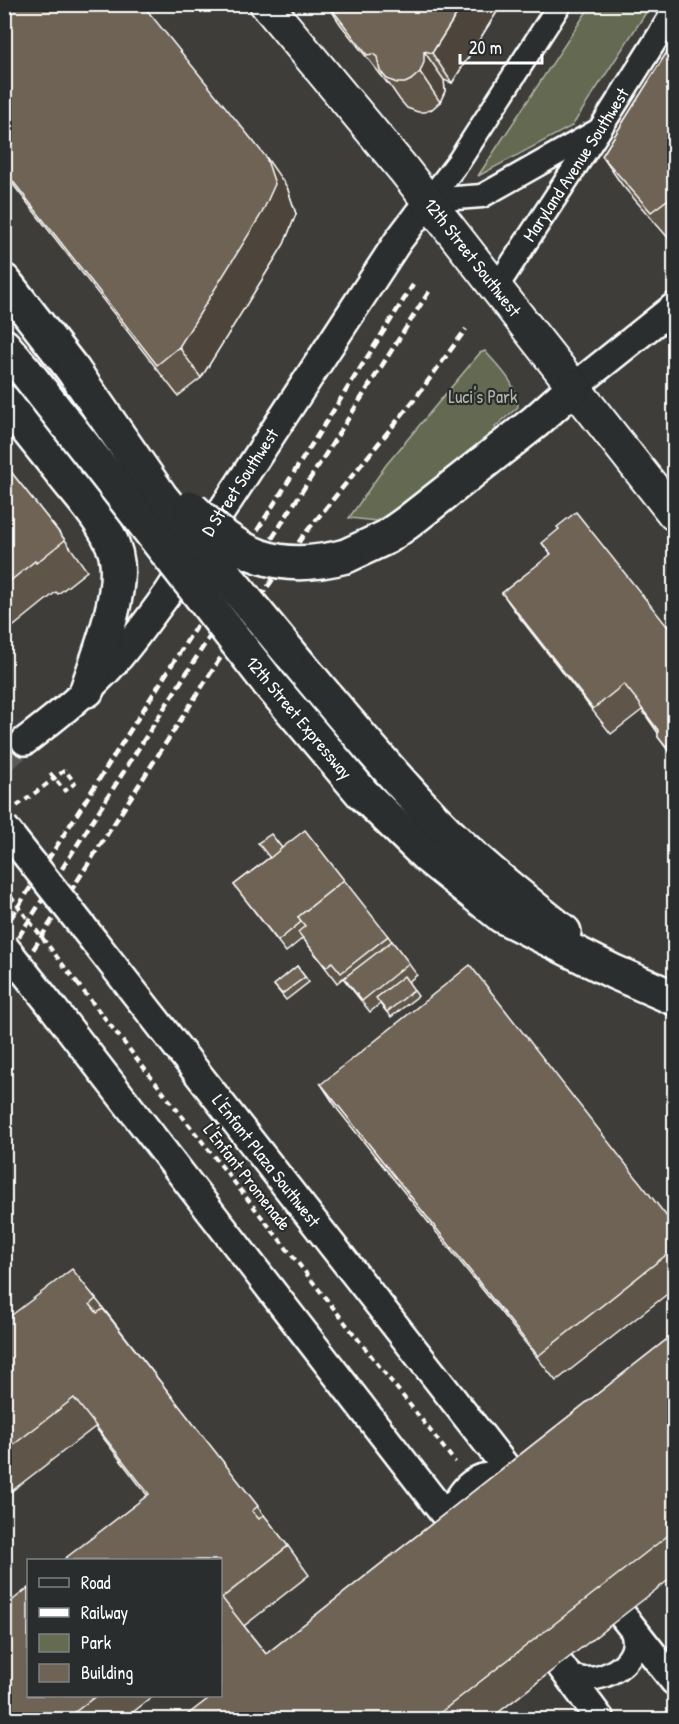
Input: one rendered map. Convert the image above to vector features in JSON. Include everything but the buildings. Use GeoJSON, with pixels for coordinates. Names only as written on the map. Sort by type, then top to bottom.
{"type":"FeatureCollection","features":[{"type":"Feature","properties":{"kind":"highway"},"geometry":{"type":"LineString","coordinates":[[4,281],[73,370],[190,507],[219,535],[250,553],[280,562],[322,562],[346,556],[387,537],[535,422],[574,387]]}},
{"type":"Feature","properties":{"kind":"highway","name":"12th Street Expressway"},"geometry":{"type":"LineString","coordinates":[[4,346],[268,682],[362,793],[427,856],[502,916],[614,972],[675,998]]}},
{"type":"Feature","properties":{"kind":"highway"},"geometry":{"type":"LineString","coordinates":[[73,370],[160,497],[367,744],[434,818],[470,853],[520,897],[614,972]]}},
{"type":"Feature","properties":{"kind":"highway"},"geometry":{"type":"LineString","coordinates":[[4,401],[95,516],[112,545],[117,560],[115,595],[105,636],[87,690]]}},
{"type":"Feature","properties":{"kind":"main road","name":"12th Street Southwest"},"geometry":{"type":"LineString","coordinates":[[266,4],[429,200],[675,514]]}},
{"type":"Feature","properties":{"kind":"street"},"geometry":{"type":"LineString","coordinates":[[429,200],[459,162],[560,4]]}},
{"type":"Feature","properties":{"kind":"street","name":"Maryland Avenue Southwest"},"geometry":{"type":"LineString","coordinates":[[496,288],[675,11]]}},
{"type":"Feature","properties":{"kind":"street"},"geometry":{"type":"LineString","coordinates":[[429,200],[482,196],[600,129]]}},
{"type":"Feature","properties":{"kind":"street","name":"D Street Southwest"},"geometry":{"type":"LineString","coordinates":[[25,741],[87,690],[114,663],[168,593],[398,241],[429,200]]}},
{"type":"Feature","properties":{"kind":"street"},"geometry":{"type":"LineString","coordinates":[[574,387],[675,307]]}},
{"type":"Feature","properties":{"kind":"street","name":"L'Enfant Plaza Southwest"},"geometry":{"type":"LineString","coordinates":[[9,818],[94,941],[519,1484]]}},
{"type":"Feature","properties":{"kind":"street"},"geometry":{"type":"LineString","coordinates":[[4,946],[466,1542]]}},
{"type":"Feature","properties":{"kind":"street"},"geometry":{"type":"LineString","coordinates":[[447,1518],[460,1491],[470,1481],[486,1474],[499,1473],[519,1484]]}},
{"type":"Feature","properties":{"kind":"street"},"geometry":{"type":"LineString","coordinates":[[563,1670],[585,1679],[600,1677],[623,1664],[631,1654],[634,1642],[627,1622]]}},
{"type":"Feature","properties":{"kind":"street"},"geometry":{"type":"LineString","coordinates":[[627,1622],[675,1681]]}},
{"type":"Feature","properties":{"kind":"street"},"geometry":{"type":"LineString","coordinates":[[563,1670],[601,1719]]}},
{"type":"Feature","properties":{"kind":"path"},"geometry":{"type":"LineString","coordinates":[[9,818],[29,798],[65,770],[75,783],[64,791],[50,773]]}},
{"type":"Feature","properties":{"kind":"path","name":"L'Enfant Promenade"},"geometry":{"type":"LineString","coordinates":[[4,888],[470,1481]]}},
{"type":"Feature","properties":{"kind":"green space"},"geometry":{"type":"Polygon","coordinates":[[[591,5],[651,5],[572,126],[478,176],[591,5]]]}},
{"type":"Feature","properties":{"kind":"green space","name":"Luci's Park"},"geometry":{"type":"Polygon","coordinates":[[[485,351],[511,383],[515,390],[518,407],[495,427],[497,431],[388,514],[376,521],[349,518],[386,465],[480,353],[485,351]]]}},
{"type":"Feature","properties":{"kind":"tunnel"},"geometry":{"type":"LineString","coordinates":[[4,758],[25,741]]}},
{"type":"Feature","properties":{"kind":"railway"},"geometry":{"type":"LineString","coordinates":[[4,929],[413,285]]}},
{"type":"Feature","properties":{"kind":"railway"},"geometry":{"type":"LineString","coordinates":[[4,960],[430,290]]}},
{"type":"Feature","properties":{"kind":"railway"},"geometry":{"type":"LineString","coordinates":[[4,995],[248,615],[303,536],[414,400],[466,329]]}}]}
